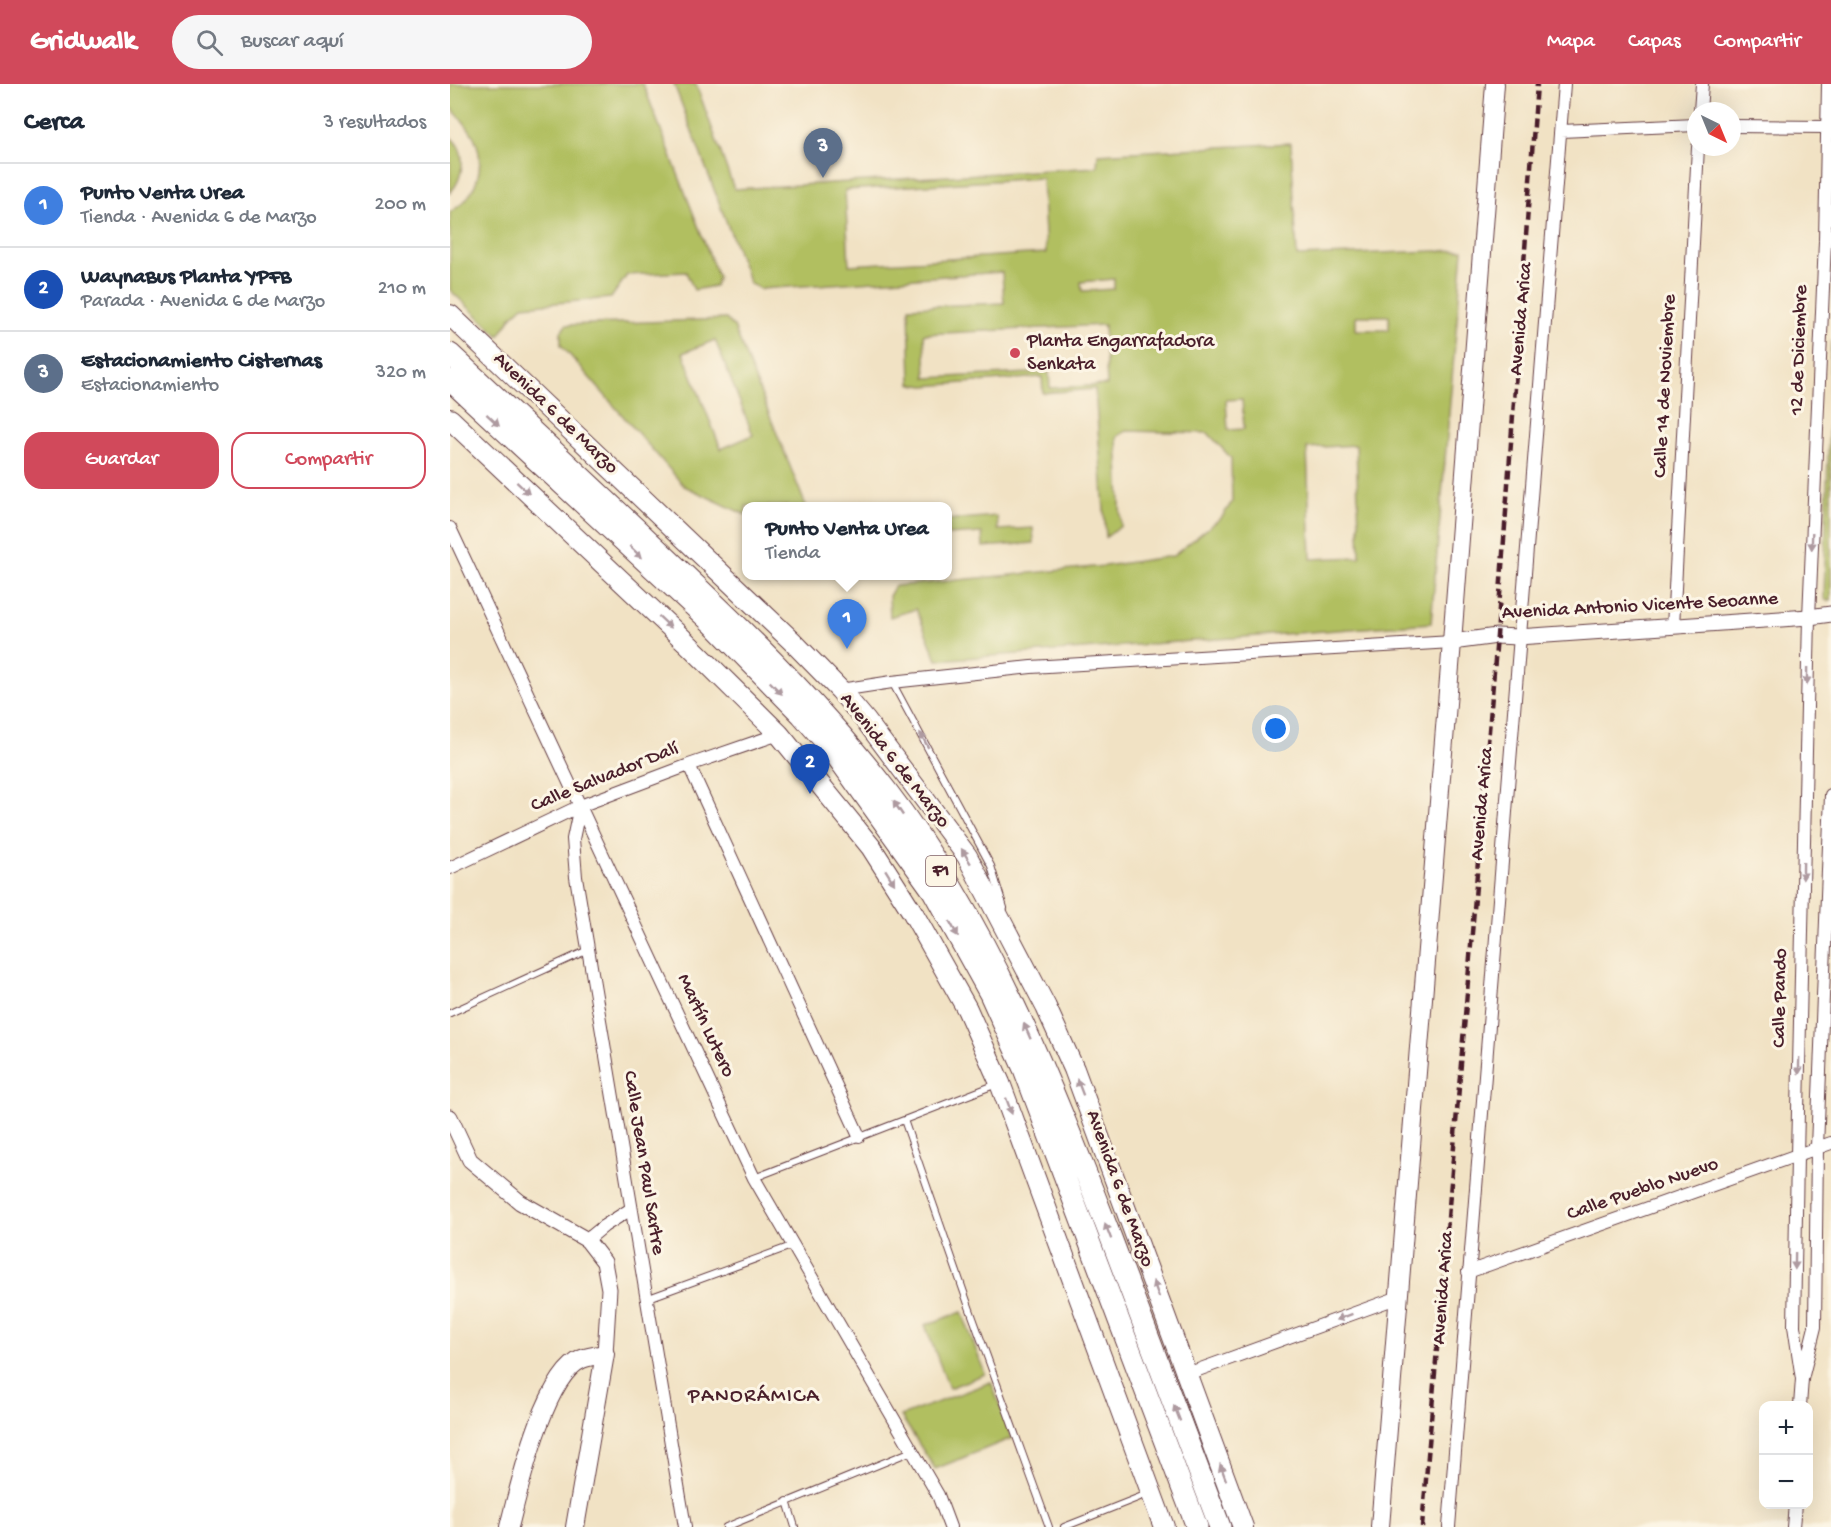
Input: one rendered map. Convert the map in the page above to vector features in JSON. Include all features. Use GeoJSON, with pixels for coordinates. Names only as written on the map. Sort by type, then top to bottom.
{"type":"FeatureCollection","features":[{"type":"Feature","properties":{"kind":"highway","name":"Avenida 6 de Marzo"},"geometry":{"type":"LineString","coordinates":[[450,354],[724,611],[799,690],[887,791],[951,886],[1009,990],[1049,1083],[1083,1166],[1220,1527]]}},
{"type":"Feature","properties":{"kind":"highway","name":"F1"},"geometry":{"type":"LineString","coordinates":[[450,380],[712,623],[802,714],[837,756],[933,891],[990,994],[1024,1069],[1197,1527]]}},
{"type":"Feature","properties":{"kind":"main road"},"geometry":{"type":"LineString","coordinates":[[1380,1527],[1495,84]]}},
{"type":"Feature","properties":{"kind":"main road","name":"Avenida 6 de Marzo"},"geometry":{"type":"LineString","coordinates":[[450,315],[744,594],[840,690],[898,762],[967,856],[1016,946],[1074,1069],[1244,1527]]}},
{"type":"Feature","properties":{"kind":"main road"},"geometry":{"type":"LineString","coordinates":[[450,418],[686,642],[779,734],[871,847],[913,914],[967,1009],[1000,1083],[1164,1527]]}},
{"type":"Feature","properties":{"kind":"main road"},"geometry":{"type":"LineString","coordinates":[[508,1527],[550,1395],[566,1371],[582,1359],[605,1354],[575,1527]]}},
{"type":"Feature","properties":{"kind":"street","name":"Avenida Arica"},"geometry":{"type":"LineString","coordinates":[[1449,1527],[1563,84]]}},
{"type":"Feature","properties":{"kind":"street"},"geometry":{"type":"LineString","coordinates":[[1700,102],[1701,84]]}},
{"type":"Feature","properties":{"kind":"street","name":"12 de Diciembre"},"geometry":{"type":"LineString","coordinates":[[1809,617],[1828,241],[1828,84]]}},
{"type":"Feature","properties":{"kind":"street"},"geometry":{"type":"LineString","coordinates":[[1561,131],[1687,125]]}},
{"type":"Feature","properties":{"kind":"street"},"geometry":{"type":"LineString","coordinates":[[1741,126],[1828,129]]}},
{"type":"Feature","properties":{"kind":"street","name":"Calle 14 de Noviembre"},"geometry":{"type":"LineString","coordinates":[[1673,627],[1698,156]]}},
{"type":"Feature","properties":{"kind":"street","name":"Martín Lutero"},"geometry":{"type":"LineString","coordinates":[[450,528],[754,1178],[938,1495],[950,1527]]}},
{"type":"Feature","properties":{"kind":"street","name":"Avenida Antonio Vicente Seoanne"},"geometry":{"type":"LineString","coordinates":[[1452,642],[1497,636],[1518,637],[1673,627],[1831,614]]}},
{"type":"Feature","properties":{"kind":"street","name":"Calle Pando"},"geometry":{"type":"LineString","coordinates":[[1802,1379],[1794,1326],[1809,617]]}},
{"type":"Feature","properties":{"kind":"street"},"geometry":{"type":"LineString","coordinates":[[840,690],[892,682],[1031,668],[1452,642]]}},
{"type":"Feature","properties":{"kind":"street","name":"Calle Salvador Dalí"},"geometry":{"type":"LineString","coordinates":[[450,868],[580,806],[779,734]]}},
{"type":"Feature","properties":{"kind":"street"},"geometry":{"type":"LineString","coordinates":[[689,765],[859,1136]]}},
{"type":"Feature","properties":{"kind":"street","name":"Calle Pando"},"geometry":{"type":"LineString","coordinates":[[1800,1401],[1802,1379],[1815,1327],[1817,1148],[1831,795]]}},
{"type":"Feature","properties":{"kind":"street","name":"Calle Jean Paul Sartre"},"geometry":{"type":"LineString","coordinates":[[580,806],[573,839],[576,877],[685,1527]]}},
{"type":"Feature","properties":{"kind":"street"},"geometry":{"type":"LineString","coordinates":[[450,1118],[470,1160],[520,1202],[587,1240],[604,1262],[609,1289],[605,1354]]}},
{"type":"Feature","properties":{"kind":"street","name":"Calle Pueblo Nuevo"},"geometry":{"type":"LineString","coordinates":[[1468,1272],[1831,1143]]}},
{"type":"Feature","properties":{"kind":"street"},"geometry":{"type":"LineString","coordinates":[[587,1240],[631,1209]]}},
{"type":"Feature","properties":{"kind":"street"},"geometry":{"type":"LineString","coordinates":[[1187,1374],[1399,1297]]}},
{"type":"Feature","properties":{"kind":"street"},"geometry":{"type":"LineString","coordinates":[[1793,1527],[1795,1509]]}},
{"type":"Feature","properties":{"kind":"lane"},"geometry":{"type":"LineString","coordinates":[[892,682],[991,866],[1016,946]]}},
{"type":"Feature","properties":{"kind":"lane"},"geometry":{"type":"LineString","coordinates":[[450,1013],[588,950]]}},
{"type":"Feature","properties":{"kind":"lane"},"geometry":{"type":"LineString","coordinates":[[754,1178],[1000,1083]]}},
{"type":"Feature","properties":{"kind":"lane"},"geometry":{"type":"LineString","coordinates":[[903,1120],[1049,1527]]}},
{"type":"Feature","properties":{"kind":"lane"},"geometry":{"type":"LineString","coordinates":[[645,1299],[794,1245]]}},
{"type":"Feature","properties":{"kind":"lane"},"geometry":{"type":"LineString","coordinates":[[726,1527],[912,1451]]}},
{"type":"Feature","properties":{"kind":"lane"},"geometry":{"type":"LineString","coordinates":[[1064,1527],[1151,1492]]}},
{"type":"Feature","properties":{"kind":"lane"},"geometry":{"type":"LineString","coordinates":[[787,1501],[795,1527]]}},
{"type":"Feature","properties":{"kind":"green space"},"geometry":{"type":"Polygon","coordinates":[[[450,84],[643,84],[718,277],[715,286],[694,290],[686,272],[627,275],[611,298],[523,306],[512,316],[499,336],[450,290],[450,212],[467,198],[473,189],[480,158],[474,137],[450,107],[450,84]]]}},
{"type":"Feature","properties":{"kind":"green space"},"geometry":{"type":"Polygon","coordinates":[[[674,84],[696,84],[734,189],[1097,167],[1098,154],[1291,143],[1297,256],[1463,250],[1431,623],[937,660],[916,609],[890,617],[889,596],[895,586],[1105,566],[1173,556],[1222,517],[1232,502],[1231,458],[1208,433],[1126,431],[1117,437],[1121,526],[1106,537],[1095,389],[1043,393],[1042,377],[925,386],[911,384],[909,307],[1004,303],[1002,272],[761,289],[750,284],[674,84]],[[1042,178],[845,190],[849,265],[1046,253],[1042,178]],[[1114,279],[1081,282],[1082,291],[1114,289],[1114,279]],[[1356,316],[1356,330],[1389,330],[1389,316],[1356,316]],[[1104,325],[924,334],[926,378],[1049,372],[1050,388],[1107,385],[1104,325]],[[1242,399],[1226,400],[1228,430],[1244,429],[1242,399]],[[1356,445],[1307,448],[1311,559],[1360,557],[1356,445]]]}},
{"type":"Feature","properties":{"kind":"green space"},"geometry":{"type":"Polygon","coordinates":[[[450,137],[460,149],[462,164],[458,180],[450,193],[450,137]]]}},
{"type":"Feature","properties":{"kind":"green space"},"geometry":{"type":"Polygon","coordinates":[[[726,319],[734,327],[804,502],[742,502],[742,513],[684,486],[561,345],[561,332],[566,325],[726,319]],[[715,340],[683,353],[721,449],[753,435],[715,340]]]}},
{"type":"Feature","properties":{"kind":"green space"},"geometry":{"type":"Polygon","coordinates":[[[1831,341],[1831,601],[1827,601],[1824,598],[1831,341]]]}},
{"type":"Feature","properties":{"kind":"green space"},"geometry":{"type":"Polygon","coordinates":[[[997,516],[998,530],[1033,528],[1034,543],[983,547],[982,533],[952,535],[952,520],[997,516]]]}},
{"type":"Feature","properties":{"kind":"green space"},"geometry":{"type":"Polygon","coordinates":[[[962,1312],[985,1374],[949,1388],[925,1325],[962,1312]]]}},
{"type":"Feature","properties":{"kind":"green space"},"geometry":{"type":"Polygon","coordinates":[[[991,1382],[1012,1438],[935,1469],[901,1416],[991,1382]]]}},
{"type":"Feature","properties":{"kind":"railway"},"geometry":{"type":"LineString","coordinates":[[1422,1527],[1497,636],[1537,84]]}},
{"type":"Feature","properties":{"kind":"place","name":"Estacionamiento Cisternas"},"geometry":{"type":"Point","coordinates":[823,178]}},
{"type":"Feature","properties":{"kind":"place","name":"Planta Engarrafadora Senkata"},"geometry":{"type":"Point","coordinates":[1015,353]}},
{"type":"Feature","properties":{"kind":"place","name":"Punto Venta Urea"},"geometry":{"type":"Point","coordinates":[847,649]}},
{"type":"Feature","properties":{"kind":"place","name":"WaynaBus Planta YPFB"},"geometry":{"type":"Point","coordinates":[810,794]}},
{"type":"Feature","properties":{"kind":"district","name":"PANORÁMICA"},"geometry":{"type":"Point","coordinates":[754,1397]}}]}
